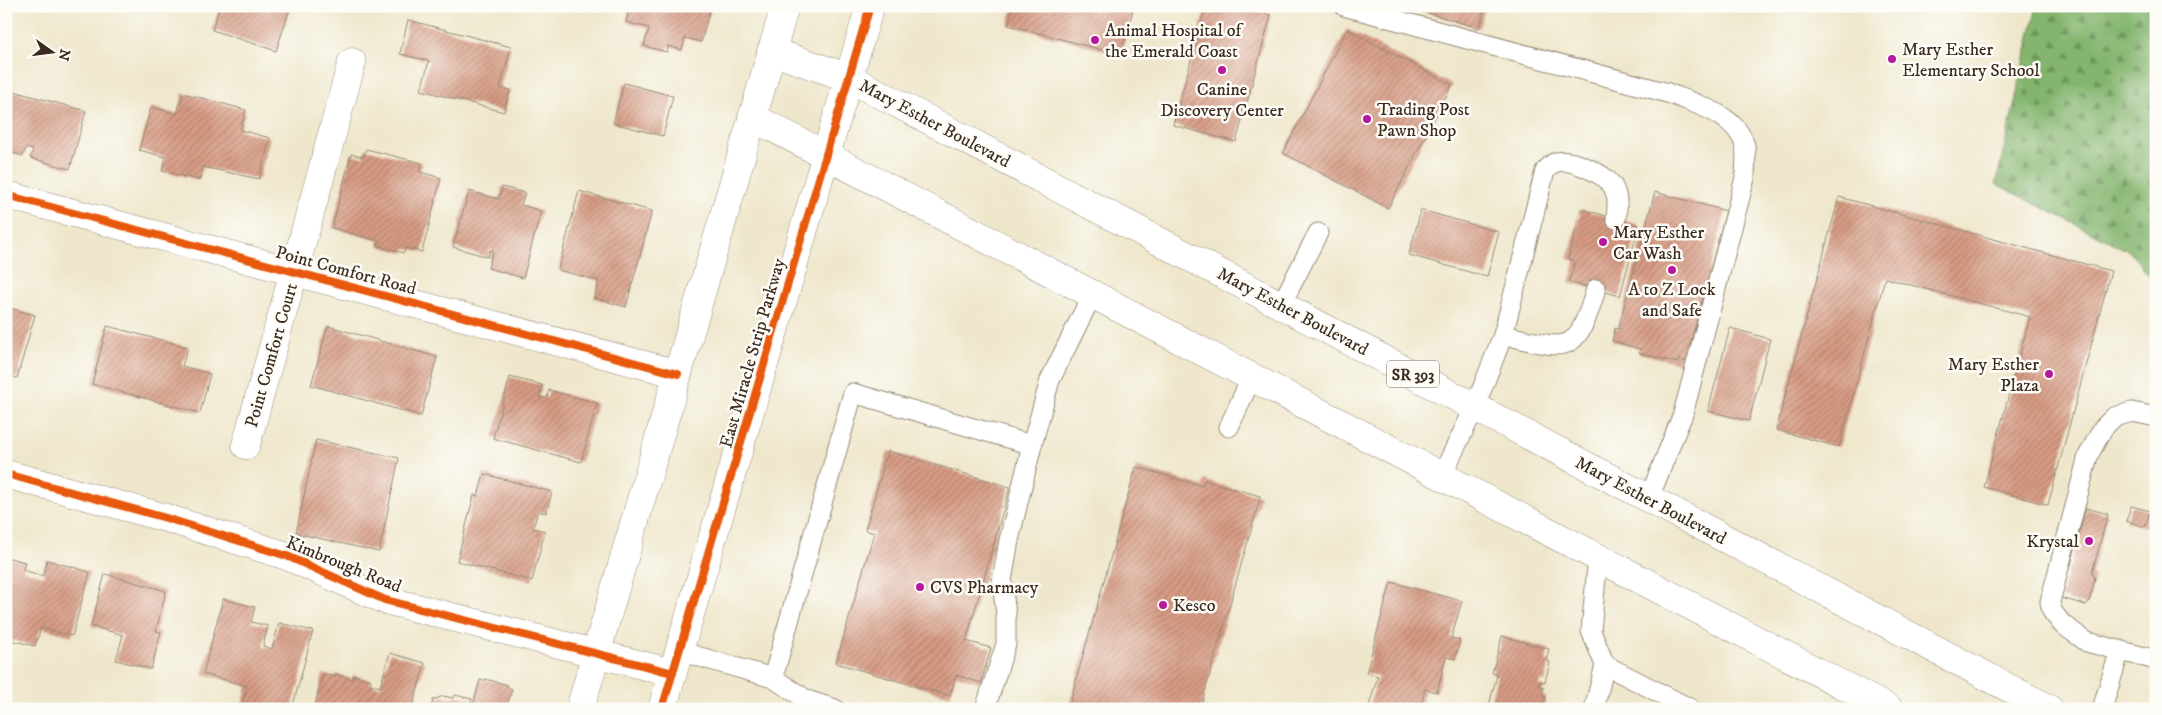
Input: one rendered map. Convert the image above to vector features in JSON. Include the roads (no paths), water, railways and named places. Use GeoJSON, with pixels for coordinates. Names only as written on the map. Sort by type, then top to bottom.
{"type":"FeatureCollection","features":[{"type":"Feature","properties":{"kind":"main road"},"geometry":{"type":"LineString","coordinates":[[580,709],[785,6]]}},
{"type":"Feature","properties":{"kind":"main road","name":"East Miracle Strip Parkway"},"geometry":{"type":"LineString","coordinates":[[662,709],[870,6]]}},
{"type":"Feature","properties":{"kind":"main road","name":"Mary Esther Boulevard"},"geometry":{"type":"LineString","coordinates":[[771,51],[849,78],[2049,709]]}},
{"type":"Feature","properties":{"kind":"main road","name":"Point Comfort Court"},"geometry":{"type":"LineString","coordinates":[[246,446],[352,62]]}},
{"type":"Feature","properties":{"kind":"main road"},"geometry":{"type":"LineString","coordinates":[[752,116],[1889,709]]}},
{"type":"Feature","properties":{"kind":"main road","name":"Point Comfort Road"},"geometry":{"type":"LineString","coordinates":[[6,195],[678,374]]}},
{"type":"Feature","properties":{"kind":"main road","name":"Kimbrough Road"},"geometry":{"type":"LineString","coordinates":[[6,474],[166,518],[287,556],[385,600],[596,654],[676,662]]}},
{"type":"Feature","properties":{"kind":"lane"},"geometry":{"type":"LineString","coordinates":[[1344,6],[1668,93],[1710,111],[1736,126],[1745,147],[1745,178],[1683,414],[1648,498]]}},
{"type":"Feature","properties":{"kind":"lane"},"geometry":{"type":"LineString","coordinates":[[1442,475],[1475,407],[1503,335],[1545,171],[1553,163],[1565,161],[1600,175],[1613,186],[1618,202],[1616,218]]}},
{"type":"Feature","properties":{"kind":"lane"},"geometry":{"type":"LineString","coordinates":[[1281,305],[1318,233]]}},
{"type":"Feature","properties":{"kind":"lane"},"geometry":{"type":"LineString","coordinates":[[1503,335],[1554,346],[1570,344],[1578,336],[1582,328],[1589,313],[1596,289]]}},
{"type":"Feature","properties":{"kind":"lane"},"geometry":{"type":"LineString","coordinates":[[985,709],[1006,644],[1006,615],[1002,581],[1009,540],[1032,445],[1050,380],[1093,293]]}},
{"type":"Feature","properties":{"kind":"lane"},"geometry":{"type":"LineString","coordinates":[[1229,427],[1252,376]]}},
{"type":"Feature","properties":{"kind":"lane"},"geometry":{"type":"LineString","coordinates":[[773,678],[853,393],[1032,445]]}},
{"type":"Feature","properties":{"kind":"lane"},"geometry":{"type":"LineString","coordinates":[[2156,417],[2132,412],[2114,417],[2103,428],[2088,456],[2050,602],[2052,611],[2062,624],[2087,642],[2156,660]]}},
{"type":"Feature","properties":{"kind":"lane"},"geometry":{"type":"LineString","coordinates":[[1594,709],[1605,665],[1591,631],[1598,556]]}},
{"type":"Feature","properties":{"kind":"lane"},"geometry":{"type":"LineString","coordinates":[[2102,709],[2120,650]]}},
{"type":"Feature","properties":{"kind":"lane"},"geometry":{"type":"LineString","coordinates":[[676,662],[773,678],[807,700],[834,709]]}},
{"type":"Feature","properties":{"kind":"lane"},"geometry":{"type":"LineString","coordinates":[[1605,665],[1691,709]]}},
{"type":"Feature","properties":{"kind":"place","name":"Animal Hospital of the Emerald Coast"},"geometry":{"type":"Point","coordinates":[1095,40]}},
{"type":"Feature","properties":{"kind":"place","name":"Mary Esther Elementary School"},"geometry":{"type":"Point","coordinates":[1892,59]}},
{"type":"Feature","properties":{"kind":"place","name":"Canine Discovery Center"},"geometry":{"type":"Point","coordinates":[1222,70]}},
{"type":"Feature","properties":{"kind":"place","name":"Trading Post Pawn Shop"},"geometry":{"type":"Point","coordinates":[1367,119]}},
{"type":"Feature","properties":{"kind":"place","name":"Mary Esther Car Wash"},"geometry":{"type":"Point","coordinates":[1603,242]}},
{"type":"Feature","properties":{"kind":"place","name":"A to Z Lock and Safe"},"geometry":{"type":"Point","coordinates":[1672,270]}},
{"type":"Feature","properties":{"kind":"place","name":"Mary Esther Plaza"},"geometry":{"type":"Point","coordinates":[2049,374]}},
{"type":"Feature","properties":{"kind":"place","name":"Krystal"},"geometry":{"type":"Point","coordinates":[2089,541]}},
{"type":"Feature","properties":{"kind":"place","name":"CVS Pharmacy"},"geometry":{"type":"Point","coordinates":[920,587]}},
{"type":"Feature","properties":{"kind":"place","name":"Kesco"},"geometry":{"type":"Point","coordinates":[1163,605]}}]}
